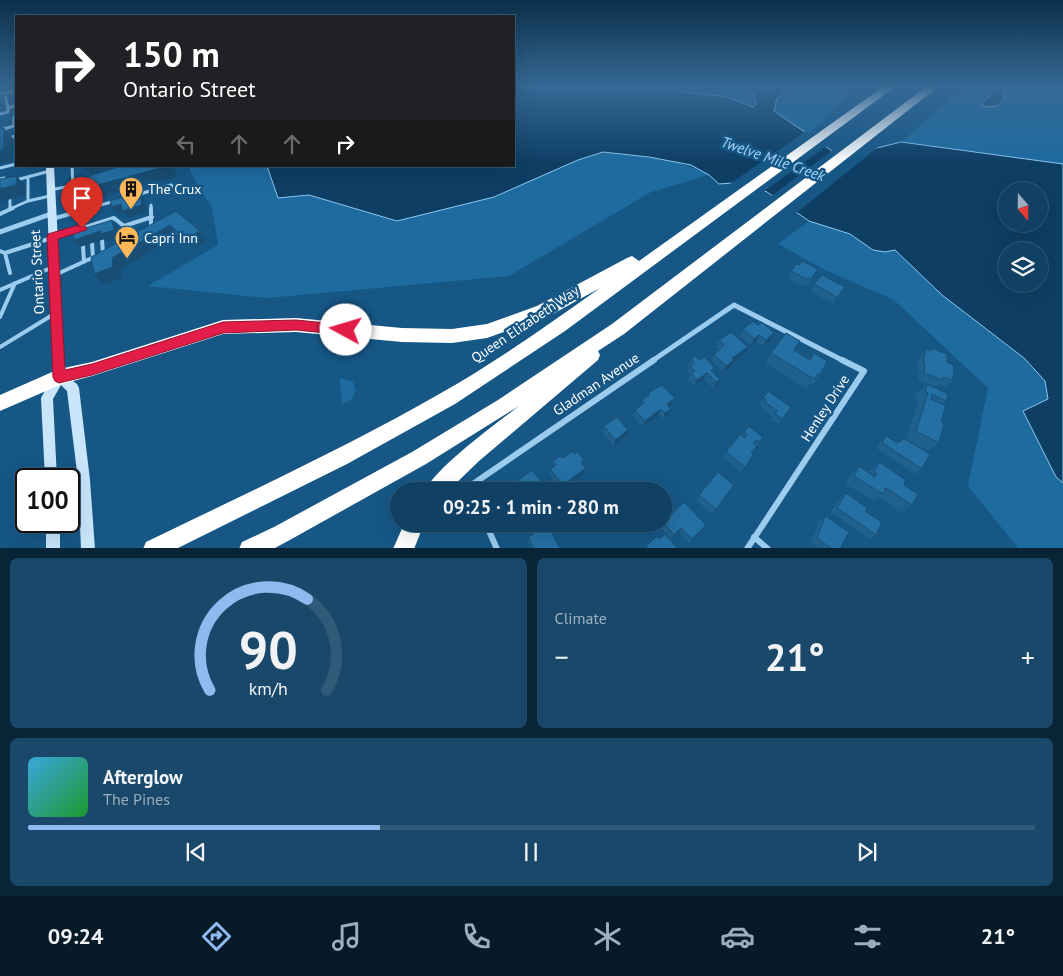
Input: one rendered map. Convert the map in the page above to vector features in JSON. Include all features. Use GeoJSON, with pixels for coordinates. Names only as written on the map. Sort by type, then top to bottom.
{"type":"FeatureCollection","features":[{"type":"Feature","properties":{"kind":"highway","name":"Queen Elizabeth Way"},"geometry":{"type":"LineString","coordinates":[[153,548],[340,458],[449,398],[559,326],[856,112]]}},
{"type":"Feature","properties":{"kind":"highway"},"geometry":{"type":"LineString","coordinates":[[249,548],[281,534],[419,458],[504,406],[618,329],[902,112]]}},
{"type":"Feature","properties":{"kind":"highway"},"geometry":{"type":"LineString","coordinates":[[0,402],[59,377],[92,369],[223,328],[296,325],[402,335],[452,336],[488,331],[543,311],[586,289],[711,215]]}},
{"type":"Feature","properties":{"kind":"highway"},"geometry":{"type":"LineString","coordinates":[[443,482],[574,372],[618,329]]}},
{"type":"Feature","properties":{"kind":"highway"},"geometry":{"type":"LineString","coordinates":[[404,548],[411,532]]}},
{"type":"Feature","properties":{"kind":"main road","name":"Ontario Street"},"geometry":{"type":"LineString","coordinates":[[50,168],[59,377]]}},
{"type":"Feature","properties":{"kind":"main road"},"geometry":{"type":"LineString","coordinates":[[50,468],[47,398],[59,377],[73,388],[84,480],[88,548]]}},
{"type":"Feature","properties":{"kind":"main road"},"geometry":{"type":"LineString","coordinates":[[53,533],[53,548]]}},
{"type":"Feature","properties":{"kind":"street"},"geometry":{"type":"LineString","coordinates":[[0,232],[51,217]]}},
{"type":"Feature","properties":{"kind":"street","name":"Gladman Avenue"},"geometry":{"type":"LineString","coordinates":[[476,482],[734,305],[742,309]]}},
{"type":"Feature","properties":{"kind":"street","name":"Henley Drive"},"geometry":{"type":"LineString","coordinates":[[742,309],[864,371],[747,548]]}},
{"type":"Feature","properties":{"kind":"street"},"geometry":{"type":"LineString","coordinates":[[490,532],[497,548]]}},
{"type":"Feature","properties":{"kind":"street"},"geometry":{"type":"LineString","coordinates":[[754,537],[768,548]]}},
{"type":"Feature","properties":{"kind":"lane"},"geometry":{"type":"LineString","coordinates":[[0,130],[14,126],[14,117]]}},
{"type":"Feature","properties":{"kind":"lane"},"geometry":{"type":"LineString","coordinates":[[0,140],[15,136]]}},
{"type":"Feature","properties":{"kind":"lane"},"geometry":{"type":"LineString","coordinates":[[0,168],[15,164]]}},
{"type":"Feature","properties":{"kind":"lane"},"geometry":{"type":"LineString","coordinates":[[72,167],[73,186]]}},
{"type":"Feature","properties":{"kind":"lane"},"geometry":{"type":"LineString","coordinates":[[0,179],[4,178],[4,184],[50,168]]}},
{"type":"Feature","properties":{"kind":"lane"},"geometry":{"type":"LineString","coordinates":[[28,177],[28,201]]}},
{"type":"Feature","properties":{"kind":"lane"},"geometry":{"type":"LineString","coordinates":[[0,214],[50,193],[94,182]]}},
{"type":"Feature","properties":{"kind":"lane"},"geometry":{"type":"LineString","coordinates":[[127,198],[171,185],[178,191]]}},
{"type":"Feature","properties":{"kind":"lane"},"geometry":{"type":"LineString","coordinates":[[10,200],[10,210]]}},
{"type":"Feature","properties":{"kind":"lane"},"geometry":{"type":"LineString","coordinates":[[51,217],[118,200]]}},
{"type":"Feature","properties":{"kind":"lane"},"geometry":{"type":"LineString","coordinates":[[144,230],[152,226],[151,205]]}},
{"type":"Feature","properties":{"kind":"lane"},"geometry":{"type":"LineString","coordinates":[[0,251],[5,252],[82,228],[92,227],[114,218],[124,226],[152,217]]}},
{"type":"Feature","properties":{"kind":"lane"},"geometry":{"type":"LineString","coordinates":[[82,228],[82,233]]}},
{"type":"Feature","properties":{"kind":"lane"},"geometry":{"type":"LineString","coordinates":[[102,240],[104,252]]}},
{"type":"Feature","properties":{"kind":"lane"},"geometry":{"type":"LineString","coordinates":[[92,243],[93,257]]}},
{"type":"Feature","properties":{"kind":"lane"},"geometry":{"type":"LineString","coordinates":[[83,246],[84,262]]}},
{"type":"Feature","properties":{"kind":"lane"},"geometry":{"type":"LineString","coordinates":[[0,290],[16,283],[84,262],[112,248]]}},
{"type":"Feature","properties":{"kind":"lane"},"geometry":{"type":"LineString","coordinates":[[5,252],[10,273]]}},
{"type":"Feature","properties":{"kind":"lane"},"geometry":{"type":"LineString","coordinates":[[0,317],[16,283]]}},
{"type":"Feature","properties":{"kind":"lane"},"geometry":{"type":"LineString","coordinates":[[0,347],[56,313]]}},
{"type":"Feature","properties":{"kind":"shaded area"},"geometry":{"type":"Polygon","coordinates":[[[775,112],[832,112],[808,135],[775,112]]]}},
{"type":"Feature","properties":{"kind":"shaded area"},"geometry":{"type":"Polygon","coordinates":[[[936,112],[1063,112],[1063,164],[901,142],[936,112]]]}},
{"type":"Feature","properties":{"kind":"shaded area"},"geometry":{"type":"Polygon","coordinates":[[[603,152],[670,161],[709,175],[651,192],[509,276],[267,298],[148,286],[218,245],[212,208],[189,167],[267,167],[278,198],[309,195],[397,221],[603,152]]]}},
{"type":"Feature","properties":{"kind":"shaded area"},"geometry":{"type":"Polygon","coordinates":[[[809,221],[841,230],[877,249],[895,250],[942,295],[1024,358],[1045,381],[1048,399],[1023,411],[1056,477],[1063,483],[1063,548],[1018,548],[968,486],[988,388],[894,300],[825,270],[778,244],[809,221]]]}},
{"type":"Feature","properties":{"kind":"shaded area"},"geometry":{"type":"Polygon","coordinates":[[[340,378],[353,382],[356,390],[352,399],[342,404],[340,378]]]}},
{"type":"Feature","properties":{"kind":"water","name":"Twelve Mile Creek"},"geometry":{"type":"Polygon","coordinates":[[[515,112],[775,112],[841,157],[901,142],[1063,164],[1063,483],[1056,477],[1023,411],[1048,399],[1045,381],[1024,358],[942,295],[895,250],[885,252],[873,250],[850,234],[809,221],[767,192],[746,182],[719,184],[709,175],[691,165],[649,157],[603,152],[578,160],[494,197],[397,221],[309,195],[278,198],[267,167],[515,167],[515,112]]]}},
{"type":"Feature","properties":{"kind":"pier"},"geometry":{"type":"Polygon","coordinates":[[[806,131],[828,145],[763,192],[746,184],[727,186],[806,131]]]}},
{"type":"Feature","properties":{"kind":"pier"},"geometry":{"type":"Polygon","coordinates":[[[882,144],[795,214],[770,197],[834,149],[842,154],[882,144]]]}},
{"type":"Feature","properties":{"kind":"building"},"geometry":{"type":"Polygon","coordinates":[[[4,128],[3,149],[0,150],[0,129],[4,128]]]}},
{"type":"Feature","properties":{"kind":"building"},"geometry":{"type":"Polygon","coordinates":[[[118,167],[164,167],[90,187],[89,176],[118,167]]]}},
{"type":"Feature","properties":{"kind":"building"},"geometry":{"type":"Polygon","coordinates":[[[17,176],[16,185],[0,189],[0,179],[17,176]]]}},
{"type":"Feature","properties":{"kind":"building"},"geometry":{"type":"Polygon","coordinates":[[[139,192],[142,205],[122,211],[121,204],[112,207],[110,201],[139,192]]]}},
{"type":"Feature","properties":{"kind":"building"},"geometry":{"type":"Polygon","coordinates":[[[176,211],[200,231],[185,239],[170,225],[112,258],[113,267],[94,274],[91,257],[176,211]]]}},
{"type":"Feature","properties":{"kind":"building"},"geometry":{"type":"Polygon","coordinates":[[[112,220],[114,230],[101,234],[101,231],[74,240],[73,232],[112,220]]]}},
{"type":"Feature","properties":{"kind":"building"},"geometry":{"type":"Polygon","coordinates":[[[802,261],[818,269],[811,279],[806,279],[791,271],[796,264],[800,265],[802,261]]]}},
{"type":"Feature","properties":{"kind":"building"},"geometry":{"type":"Polygon","coordinates":[[[822,275],[845,287],[837,297],[814,284],[822,275]]]}},
{"type":"Feature","properties":{"kind":"building"},"geometry":{"type":"Polygon","coordinates":[[[753,321],[758,325],[762,322],[774,333],[766,340],[759,335],[754,339],[743,329],[753,321]]]}},
{"type":"Feature","properties":{"kind":"building"},"geometry":{"type":"Polygon","coordinates":[[[731,332],[748,347],[732,358],[734,360],[726,366],[714,355],[724,345],[719,340],[731,332]]]}},
{"type":"Feature","properties":{"kind":"building"},"geometry":{"type":"Polygon","coordinates":[[[786,333],[800,341],[794,350],[810,360],[814,353],[827,361],[820,375],[818,374],[814,379],[771,353],[786,333]]]}},
{"type":"Feature","properties":{"kind":"building"},"geometry":{"type":"Polygon","coordinates":[[[931,348],[947,354],[947,362],[954,365],[953,380],[943,377],[943,380],[924,373],[925,363],[923,362],[926,349],[931,351],[931,348]]]}},
{"type":"Feature","properties":{"kind":"building"},"geometry":{"type":"Polygon","coordinates":[[[695,356],[699,360],[704,357],[715,368],[711,370],[720,380],[716,382],[707,373],[697,380],[691,374],[695,371],[690,366],[694,363],[691,359],[695,356]]]}},
{"type":"Feature","properties":{"kind":"building"},"geometry":{"type":"Polygon","coordinates":[[[927,384],[948,394],[946,401],[932,394],[931,399],[946,406],[941,422],[944,424],[939,443],[916,431],[928,393],[925,392],[927,384]]]}},
{"type":"Feature","properties":{"kind":"building"},"geometry":{"type":"Polygon","coordinates":[[[662,385],[675,398],[667,404],[671,409],[665,413],[661,409],[645,421],[635,410],[644,403],[642,400],[650,394],[648,393],[662,385]]]}},
{"type":"Feature","properties":{"kind":"building"},"geometry":{"type":"Polygon","coordinates":[[[768,391],[791,407],[782,419],[775,414],[777,411],[765,402],[767,400],[763,398],[768,391]]]}},
{"type":"Feature","properties":{"kind":"building"},"geometry":{"type":"Polygon","coordinates":[[[617,417],[628,430],[615,440],[604,426],[617,417]]]}},
{"type":"Feature","properties":{"kind":"building"},"geometry":{"type":"Polygon","coordinates":[[[749,426],[763,437],[759,442],[756,440],[753,443],[757,446],[751,453],[753,455],[745,467],[726,452],[740,434],[745,438],[747,435],[744,432],[749,426]]]}},
{"type":"Feature","properties":{"kind":"building"},"geometry":{"type":"Polygon","coordinates":[[[886,436],[897,443],[898,441],[901,442],[903,438],[930,454],[922,469],[882,443],[886,436]]]}},
{"type":"Feature","properties":{"kind":"building"},"geometry":{"type":"Polygon","coordinates":[[[573,451],[574,454],[577,451],[584,460],[581,462],[586,468],[567,482],[561,482],[550,469],[556,465],[553,461],[560,456],[563,458],[573,451]]]}},
{"type":"Feature","properties":{"kind":"building"},"geometry":{"type":"Polygon","coordinates":[[[879,462],[906,480],[904,485],[918,494],[912,505],[886,488],[883,494],[854,476],[859,466],[875,477],[877,474],[874,472],[879,462]]]}},
{"type":"Feature","properties":{"kind":"building"},"geometry":{"type":"Polygon","coordinates":[[[532,470],[541,482],[516,482],[532,470]]]}},
{"type":"Feature","properties":{"kind":"building"},"geometry":{"type":"Polygon","coordinates":[[[718,472],[734,485],[716,509],[699,495],[718,472]]]}},
{"type":"Feature","properties":{"kind":"building"},"geometry":{"type":"Polygon","coordinates":[[[846,493],[867,508],[865,511],[882,522],[876,535],[837,508],[846,493]]]}},
{"type":"Feature","properties":{"kind":"building"},"geometry":{"type":"Polygon","coordinates":[[[684,502],[706,525],[692,539],[681,528],[674,535],[672,532],[672,513],[684,502]]]}},
{"type":"Feature","properties":{"kind":"building"},"geometry":{"type":"Polygon","coordinates":[[[825,516],[849,532],[841,548],[831,548],[817,538],[825,516]]]}},
{"type":"Feature","properties":{"kind":"building"},"geometry":{"type":"Polygon","coordinates":[[[533,532],[552,532],[560,548],[534,548],[528,537],[534,534],[533,532]]]}},
{"type":"Feature","properties":{"kind":"building"},"geometry":{"type":"Polygon","coordinates":[[[665,534],[677,548],[647,548],[646,546],[657,536],[659,539],[665,534]]]}},
{"type":"Feature","properties":{"kind":"place","name":"The Crux"},"geometry":{"type":"Point","coordinates":[131,210]}},
{"type":"Feature","properties":{"kind":"place","name":"Capri Inn"},"geometry":{"type":"Point","coordinates":[127,259]}},
{"type":"Feature","properties":{"kind":"route"},"geometry":{"type":"LineString","coordinates":[[82,228],[52,237],[59,377],[92,369],[223,328],[296,325],[346,330]]}}]}
